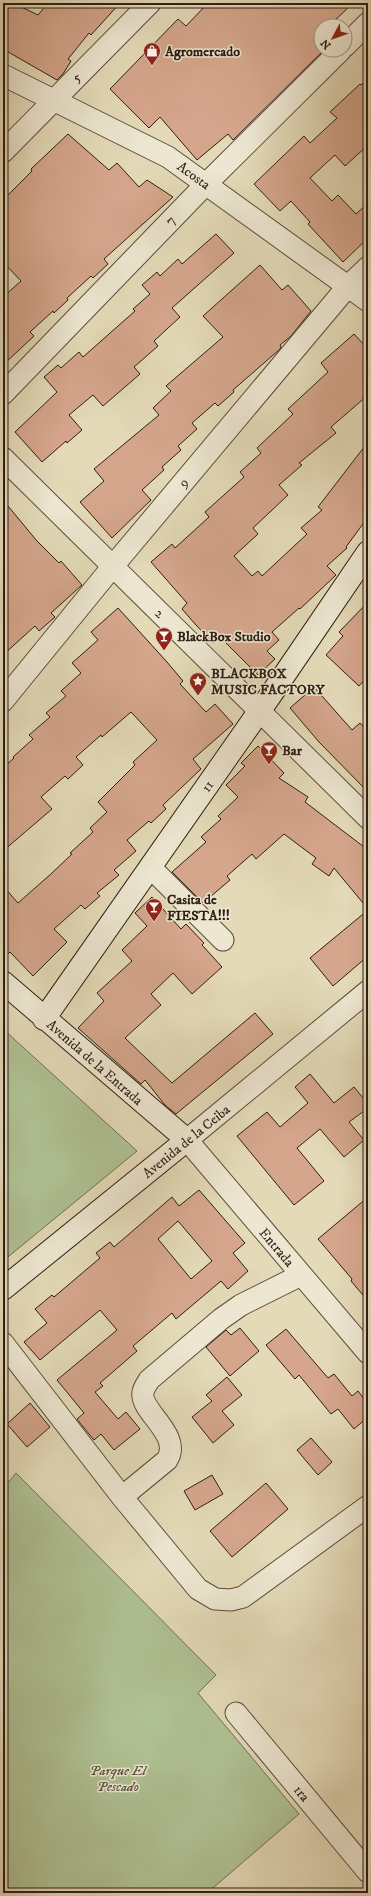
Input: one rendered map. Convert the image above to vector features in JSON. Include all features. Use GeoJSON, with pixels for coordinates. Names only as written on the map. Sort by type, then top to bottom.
{"type":"FeatureCollection","features":[{"type":"Feature","properties":{"kind":"street","name":"5"},"geometry":{"type":"LineString","coordinates":[[3,152],[150,3]]}},
{"type":"Feature","properties":{"kind":"street"},"geometry":{"type":"LineString","coordinates":[[353,38],[368,23]]}},
{"type":"Feature","properties":{"kind":"street","name":"7"},"geometry":{"type":"LineString","coordinates":[[3,394],[206,184],[333,58]]}},
{"type":"Feature","properties":{"kind":"street","name":"Acosta"},"geometry":{"type":"LineString","coordinates":[[3,75],[168,157],[368,301]]}},
{"type":"Feature","properties":{"kind":"street","name":"9"},"geometry":{"type":"LineString","coordinates":[[3,701],[113,566],[348,286],[368,267]]}},
{"type":"Feature","properties":{"kind":"street","name":"2"},"geometry":{"type":"LineString","coordinates":[[3,458],[368,818]]}},
{"type":"Feature","properties":{"kind":"street","name":"11"},"geometry":{"type":"LineString","coordinates":[[44,1019],[368,552]]}},
{"type":"Feature","properties":{"kind":"street"},"geometry":{"type":"LineString","coordinates":[[150,867],[223,940]]}},
{"type":"Feature","properties":{"kind":"street","name":"Avenida de la Entrada"},"geometry":{"type":"LineString","coordinates":[[3,982],[44,1019],[187,1140]]}},
{"type":"Feature","properties":{"kind":"street","name":"Avenida de la Ceiba"},"geometry":{"type":"LineString","coordinates":[[3,1288],[187,1140],[368,991]]}},
{"type":"Feature","properties":{"kind":"street","name":"Entrada"},"geometry":{"type":"LineString","coordinates":[[187,1140],[368,1353]]}},
{"type":"Feature","properties":{"kind":"street"},"geometry":{"type":"LineString","coordinates":[[122,1497],[167,1460],[170,1455],[169,1441],[162,1426],[144,1401],[143,1393],[149,1380],[228,1314],[246,1302],[301,1275]]}},
{"type":"Feature","properties":{"kind":"street"},"geometry":{"type":"LineString","coordinates":[[3,1343],[122,1497],[198,1589],[215,1598],[231,1600],[243,1597],[368,1506]]}},
{"type":"Feature","properties":{"kind":"street","name":"1ra"},"geometry":{"type":"LineString","coordinates":[[236,1713],[368,1872]]}},
{"type":"Feature","properties":{"kind":"green space"},"geometry":{"type":"Polygon","coordinates":[[[3,1029],[137,1151],[3,1261],[3,1029]]]}},
{"type":"Feature","properties":{"kind":"green space","name":"Parque El Pescado"},"geometry":{"type":"Polygon","coordinates":[[[16,1473],[216,1675],[198,1693],[299,1814],[207,1893],[3,1893],[3,1489],[16,1473]]]}},
{"type":"Feature","properties":{"kind":"building"},"geometry":{"type":"Polygon","coordinates":[[[3,3],[13,3],[38,15],[47,4],[53,8],[58,3],[120,3],[91,35],[89,33],[68,59],[71,61],[63,74],[57,80],[3,49],[3,3]]]}},
{"type":"Feature","properties":{"kind":"building"},"geometry":{"type":"Polygon","coordinates":[[[208,3],[353,3],[337,18],[313,18],[313,58],[316,58],[233,140],[228,134],[197,160],[160,117],[149,128],[110,89],[178,19],[186,26],[208,3]]]}},
{"type":"Feature","properties":{"kind":"building"},"geometry":{"type":"Polygon","coordinates":[[[368,79],[368,145],[345,166],[335,155],[310,178],[332,201],[338,195],[356,214],[368,203],[368,238],[343,262],[308,224],[310,222],[291,201],[280,211],[254,184],[304,136],[310,143],[337,118],[330,112],[360,84],[361,85],[368,79]]]}},
{"type":"Feature","properties":{"kind":"building"},"geometry":{"type":"Polygon","coordinates":[[[68,134],[109,170],[117,163],[139,187],[147,180],[173,197],[104,259],[108,264],[93,278],[91,276],[67,298],[68,300],[54,313],[53,311],[30,332],[34,336],[3,365],[3,297],[21,281],[3,262],[3,200],[32,171],[31,169],[68,134]]]}},
{"type":"Feature","properties":{"kind":"building"},"geometry":{"type":"Polygon","coordinates":[[[216,234],[234,253],[172,308],[180,317],[154,341],[158,346],[134,367],[140,374],[103,406],[93,395],[69,415],[82,430],[67,443],[66,441],[42,462],[15,432],[57,392],[44,377],[58,365],[61,368],[79,352],[83,357],[135,311],[133,309],[150,294],[142,285],[157,272],[160,276],[178,259],[182,264],[216,234]]]}},
{"type":"Feature","properties":{"kind":"building"},"geometry":{"type":"Polygon","coordinates":[[[260,265],[282,290],[288,285],[311,311],[291,336],[280,345],[280,349],[233,390],[234,392],[218,406],[215,403],[192,423],[197,429],[178,446],[181,450],[162,467],[164,470],[142,490],[151,500],[112,538],[80,502],[104,481],[94,469],[159,415],[153,408],[171,391],[166,386],[223,337],[203,316],[260,265]]]}},
{"type":"Feature","properties":{"kind":"building"},"geometry":{"type":"Polygon","coordinates":[[[354,334],[368,349],[368,395],[331,427],[336,433],[299,463],[302,465],[279,485],[288,495],[253,528],[258,534],[234,556],[252,576],[258,571],[262,576],[307,534],[301,528],[322,510],[318,507],[368,442],[368,517],[346,547],[347,548],[327,566],[336,575],[300,609],[299,608],[272,632],[279,640],[267,651],[275,659],[258,675],[220,637],[213,643],[182,609],[187,603],[151,562],[172,544],[175,548],[209,517],[205,512],[244,477],[240,472],[261,453],[257,448],[293,414],[288,409],[328,372],[321,363],[354,334]]]}},
{"type":"Feature","properties":{"kind":"building"},"geometry":{"type":"Polygon","coordinates":[[[3,500],[37,541],[59,563],[61,561],[82,585],[51,613],[55,617],[39,631],[35,626],[3,655],[3,500]]]}},
{"type":"Feature","properties":{"kind":"building"},"geometry":{"type":"Polygon","coordinates":[[[368,602],[368,676],[359,686],[326,655],[343,636],[339,632],[368,602]]]}},
{"type":"Feature","properties":{"kind":"building"},"geometry":{"type":"Polygon","coordinates":[[[118,608],[167,662],[183,681],[180,684],[206,712],[215,704],[233,724],[193,759],[201,769],[163,805],[166,809],[151,823],[149,821],[127,840],[136,851],[114,870],[119,875],[97,893],[100,896],[85,909],[81,905],[54,929],[67,942],[33,976],[10,952],[3,958],[3,886],[18,903],[52,873],[72,854],[70,853],[93,832],[90,828],[107,812],[98,802],[135,765],[133,762],[157,740],[131,712],[76,757],[83,765],[68,779],[65,776],[41,797],[52,809],[3,851],[3,768],[33,739],[29,735],[50,717],[46,713],[66,696],[61,691],[81,673],[72,663],[98,640],[91,632],[118,608]]]}},
{"type":"Feature","properties":{"kind":"building"},"geometry":{"type":"Polygon","coordinates":[[[314,687],[352,730],[360,723],[368,732],[368,792],[319,742],[290,708],[314,687]]]}},
{"type":"Feature","properties":{"kind":"building"},"geometry":{"type":"Polygon","coordinates":[[[258,746],[284,773],[279,778],[308,797],[305,802],[368,850],[368,909],[334,868],[329,876],[312,864],[316,858],[284,834],[256,859],[252,854],[227,876],[230,880],[203,903],[172,872],[206,842],[201,837],[221,819],[218,816],[238,797],[226,785],[245,766],[241,763],[258,746]]]}},
{"type":"Feature","properties":{"kind":"building"},"geometry":{"type":"Polygon","coordinates":[[[152,897],[181,929],[186,924],[204,943],[202,945],[222,967],[192,994],[173,973],[151,994],[161,1005],[125,1038],[172,1083],[255,1013],[273,1034],[176,1114],[165,1105],[145,1080],[141,1084],[78,1028],[104,1001],[97,993],[132,961],[122,950],[147,926],[135,913],[152,897]]]}},
{"type":"Feature","properties":{"kind":"building"},"geometry":{"type":"Polygon","coordinates":[[[368,910],[368,956],[333,986],[310,958],[368,910]]]}},
{"type":"Feature","properties":{"kind":"building"},"geometry":{"type":"Polygon","coordinates":[[[310,1074],[334,1103],[354,1087],[368,1104],[368,1108],[349,1122],[364,1140],[344,1157],[320,1129],[297,1148],[324,1181],[294,1205],[237,1136],[267,1112],[280,1127],[308,1103],[295,1087],[310,1074]]]}},
{"type":"Feature","properties":{"kind":"building"},"geometry":{"type":"Polygon","coordinates":[[[199,1190],[245,1243],[233,1253],[248,1271],[228,1289],[221,1281],[176,1319],[172,1313],[133,1346],[137,1351],[100,1383],[103,1386],[95,1392],[118,1419],[126,1412],[140,1429],[114,1450],[101,1434],[94,1440],[80,1423],[77,1419],[84,1413],[57,1380],[117,1330],[100,1310],[40,1360],[24,1342],[47,1323],[35,1309],[52,1295],[54,1297],[100,1258],[96,1253],[110,1242],[114,1247],[172,1197],[179,1206],[199,1190]],[[178,1221],[158,1239],[191,1279],[212,1261],[178,1221]]]}},
{"type":"Feature","properties":{"kind":"building"},"geometry":{"type":"Polygon","coordinates":[[[368,1197],[368,1301],[351,1281],[352,1279],[318,1239],[368,1197]]]}},
{"type":"Feature","properties":{"kind":"building"},"geometry":{"type":"Polygon","coordinates":[[[240,1328],[259,1351],[230,1376],[206,1347],[226,1330],[231,1335],[240,1328]]]}},
{"type":"Feature","properties":{"kind":"building"},"geometry":{"type":"Polygon","coordinates":[[[286,1329],[328,1378],[334,1374],[352,1396],[358,1391],[368,1404],[368,1417],[354,1429],[338,1409],[331,1414],[299,1375],[295,1379],[266,1345],[286,1329]]]}},
{"type":"Feature","properties":{"kind":"building"},"geometry":{"type":"Polygon","coordinates":[[[227,1377],[242,1395],[222,1411],[234,1425],[213,1443],[192,1417],[212,1401],[206,1395],[227,1377]]]}},
{"type":"Feature","properties":{"kind":"building"},"geometry":{"type":"Polygon","coordinates":[[[30,1403],[50,1427],[27,1447],[7,1424],[30,1403]]]}},
{"type":"Feature","properties":{"kind":"building"},"geometry":{"type":"Polygon","coordinates":[[[311,1438],[332,1462],[318,1475],[297,1450],[311,1438]]]}},
{"type":"Feature","properties":{"kind":"building"},"geometry":{"type":"Polygon","coordinates":[[[212,1475],[223,1494],[195,1510],[184,1491],[212,1475]]]}},
{"type":"Feature","properties":{"kind":"building"},"geometry":{"type":"Polygon","coordinates":[[[266,1483],[288,1509],[232,1557],[210,1531],[266,1483]]]}},
{"type":"Feature","properties":{"kind":"place","name":"Agromercado"},"geometry":{"type":"Point","coordinates":[152,66]}},
{"type":"Feature","properties":{"kind":"place","name":"BlackBox Studio"},"geometry":{"type":"Point","coordinates":[164,651]}},
{"type":"Feature","properties":{"kind":"place","name":"BLACKBOX MUSIC FACTORY"},"geometry":{"type":"Point","coordinates":[198,696]}},
{"type":"Feature","properties":{"kind":"place","name":"Bar"},"geometry":{"type":"Point","coordinates":[269,765]}},
{"type":"Feature","properties":{"kind":"place","name":"Casita de FIESTA!!!"},"geometry":{"type":"Point","coordinates":[154,922]}}]}
